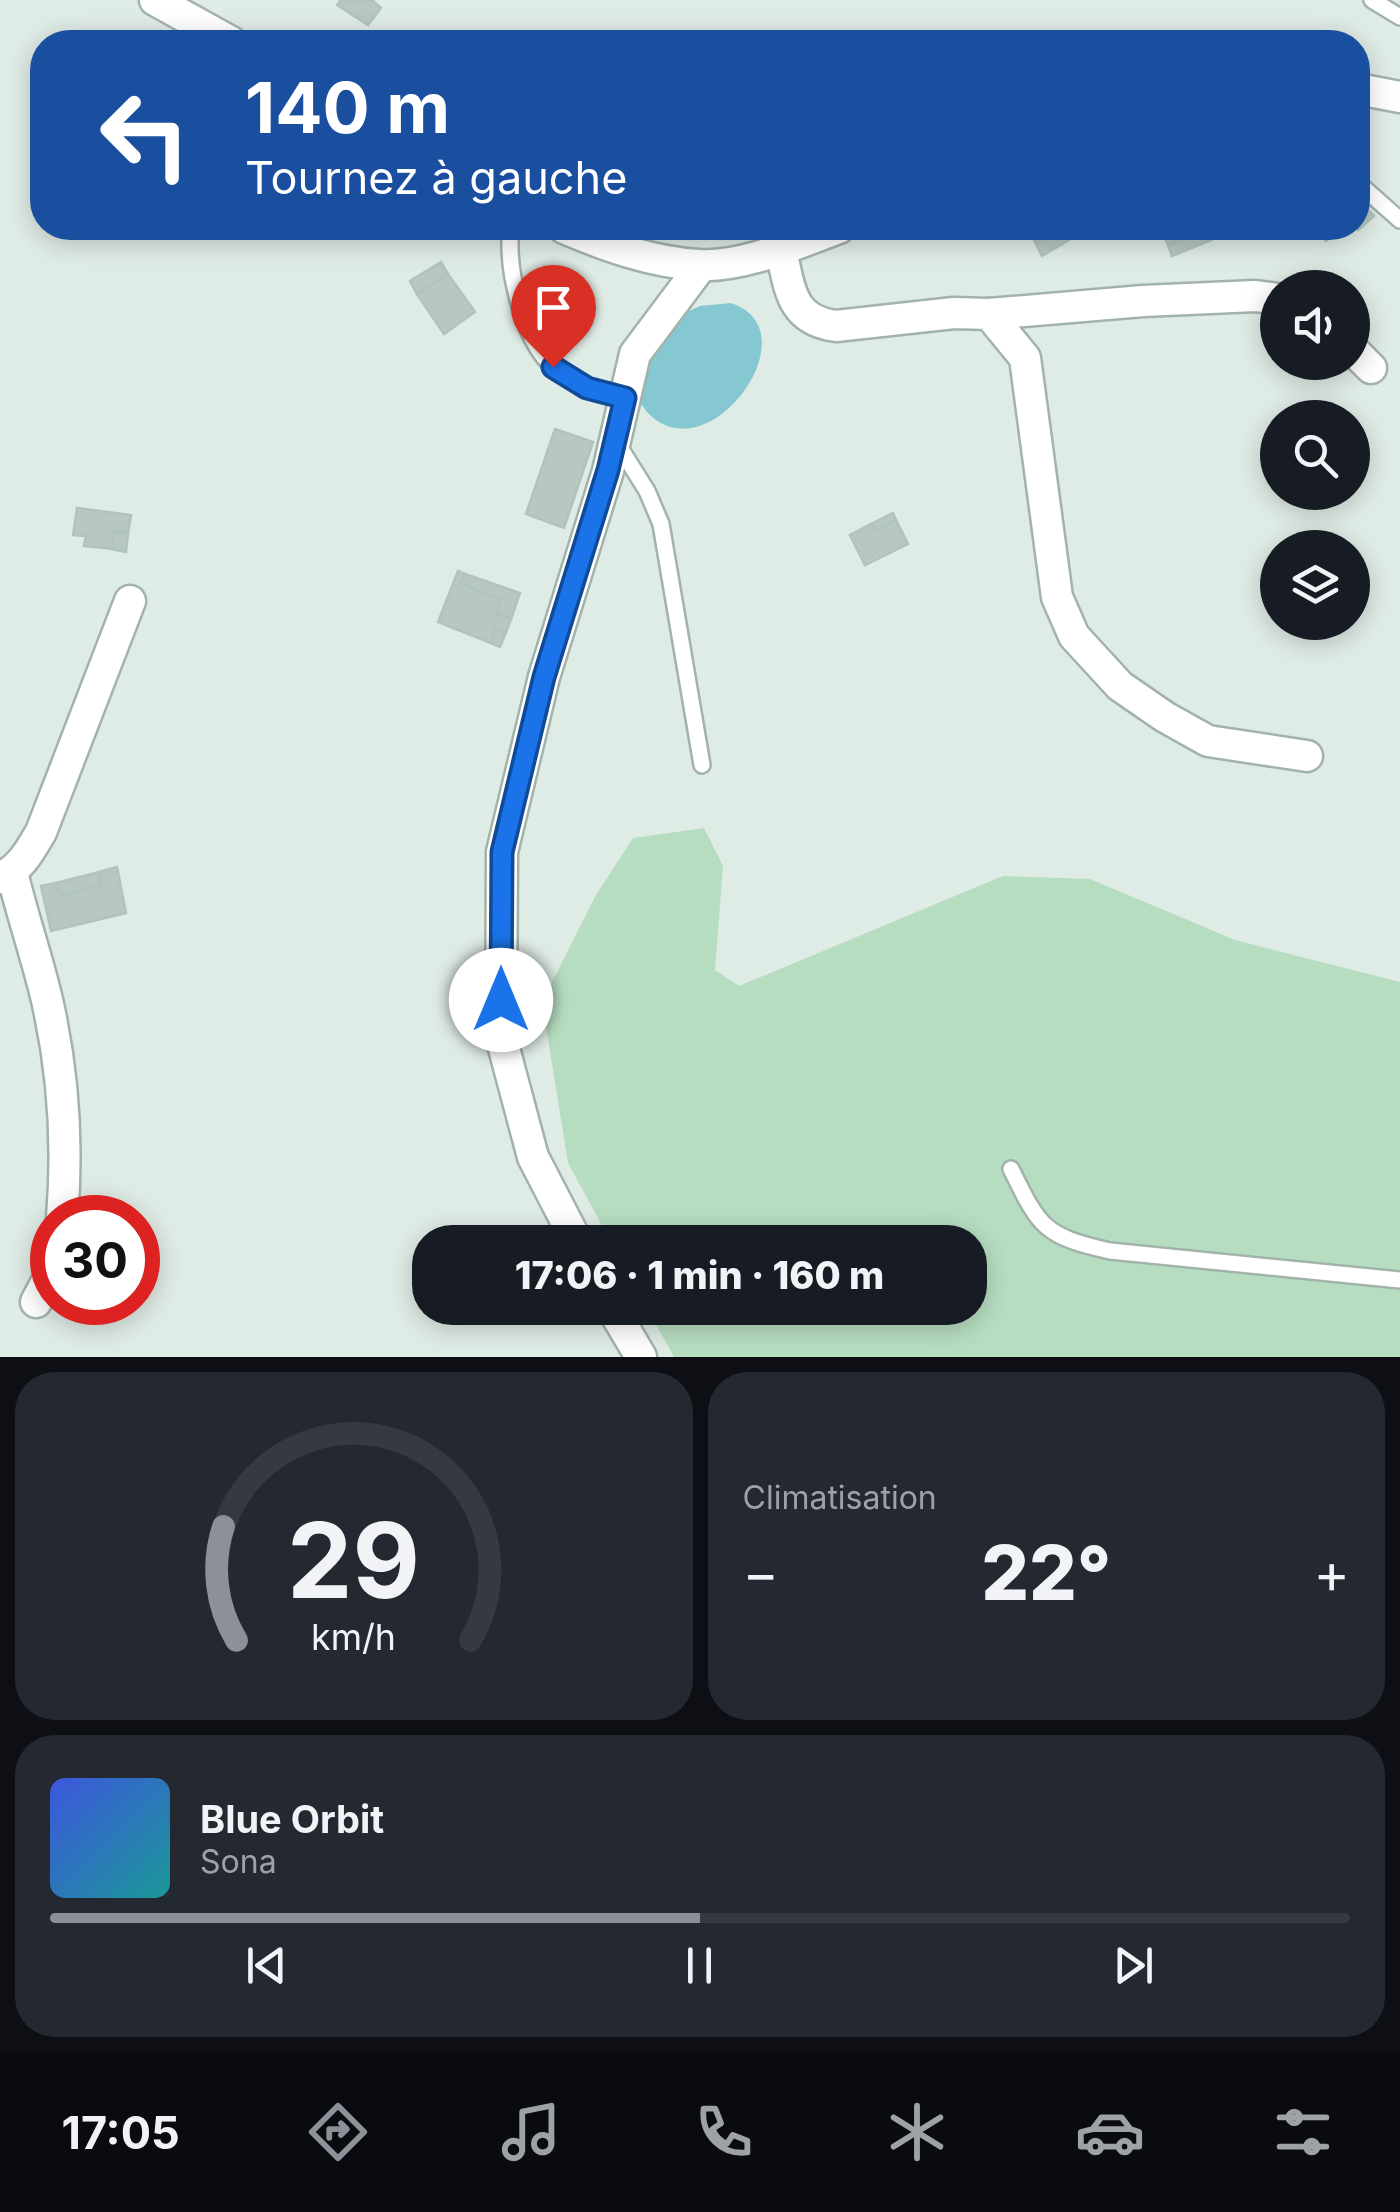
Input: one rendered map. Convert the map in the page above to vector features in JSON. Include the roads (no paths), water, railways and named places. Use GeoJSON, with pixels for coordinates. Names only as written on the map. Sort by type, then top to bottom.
{"type":"FeatureCollection","features":[{"type":"Feature","properties":{"kind":"street"},"geometry":{"type":"LineString","coordinates":[[156,0],[210,30]]}},
{"type":"Feature","properties":{"kind":"street"},"geometry":{"type":"LineString","coordinates":[[1370,91],[1400,97]]}},
{"type":"Feature","properties":{"kind":"street"},"geometry":{"type":"LineString","coordinates":[[591,240],[645,257],[700,266],[781,250],[807,240]]}},
{"type":"Feature","properties":{"kind":"street"},"geometry":{"type":"LineString","coordinates":[[781,250],[794,303],[821,324],[836,326],[954,313],[1260,297]]}},
{"type":"Feature","properties":{"kind":"street"},"geometry":{"type":"LineString","coordinates":[[567,1225],[533,1157],[501,1037],[502,852],[544,677],[615,440],[635,354],[700,266]]}},
{"type":"Feature","properties":{"kind":"street"},"geometry":{"type":"LineString","coordinates":[[990,314],[1025,358],[1057,597],[1074,636],[1120,686],[1208,741],[1306,756]]}},
{"type":"Feature","properties":{"kind":"street"},"geometry":{"type":"LineString","coordinates":[[62,1195],[63,1117],[55,1040],[46,997],[6,875],[42,832],[130,601]]}},
{"type":"Feature","properties":{"kind":"street"},"geometry":{"type":"LineString","coordinates":[[622,1325],[641,1357]]}},
{"type":"Feature","properties":{"kind":"lane"},"geometry":{"type":"LineString","coordinates":[[1372,0],[1400,17]]}},
{"type":"Feature","properties":{"kind":"lane"},"geometry":{"type":"LineString","coordinates":[[1370,194],[1400,220]]}},
{"type":"Feature","properties":{"kind":"lane"},"geometry":{"type":"LineString","coordinates":[[509,240],[518,300],[538,346],[553,367],[587,388],[625,398]]}},
{"type":"Feature","properties":{"kind":"lane"},"geometry":{"type":"LineString","coordinates":[[615,440],[647,491],[661,524],[702,765]]}},
{"type":"Feature","properties":{"kind":"lane"},"geometry":{"type":"LineString","coordinates":[[1011,1169],[1035,1218],[1068,1241],[1110,1251],[1400,1280]]}},
{"type":"Feature","properties":{"kind":"water"},"geometry":{"type":"Polygon","coordinates":[[[731,303],[755,319],[762,343],[756,371],[739,397],[716,418],[690,428],[663,424],[639,401],[646,365],[682,314],[700,306],[731,303]]]}}]}
